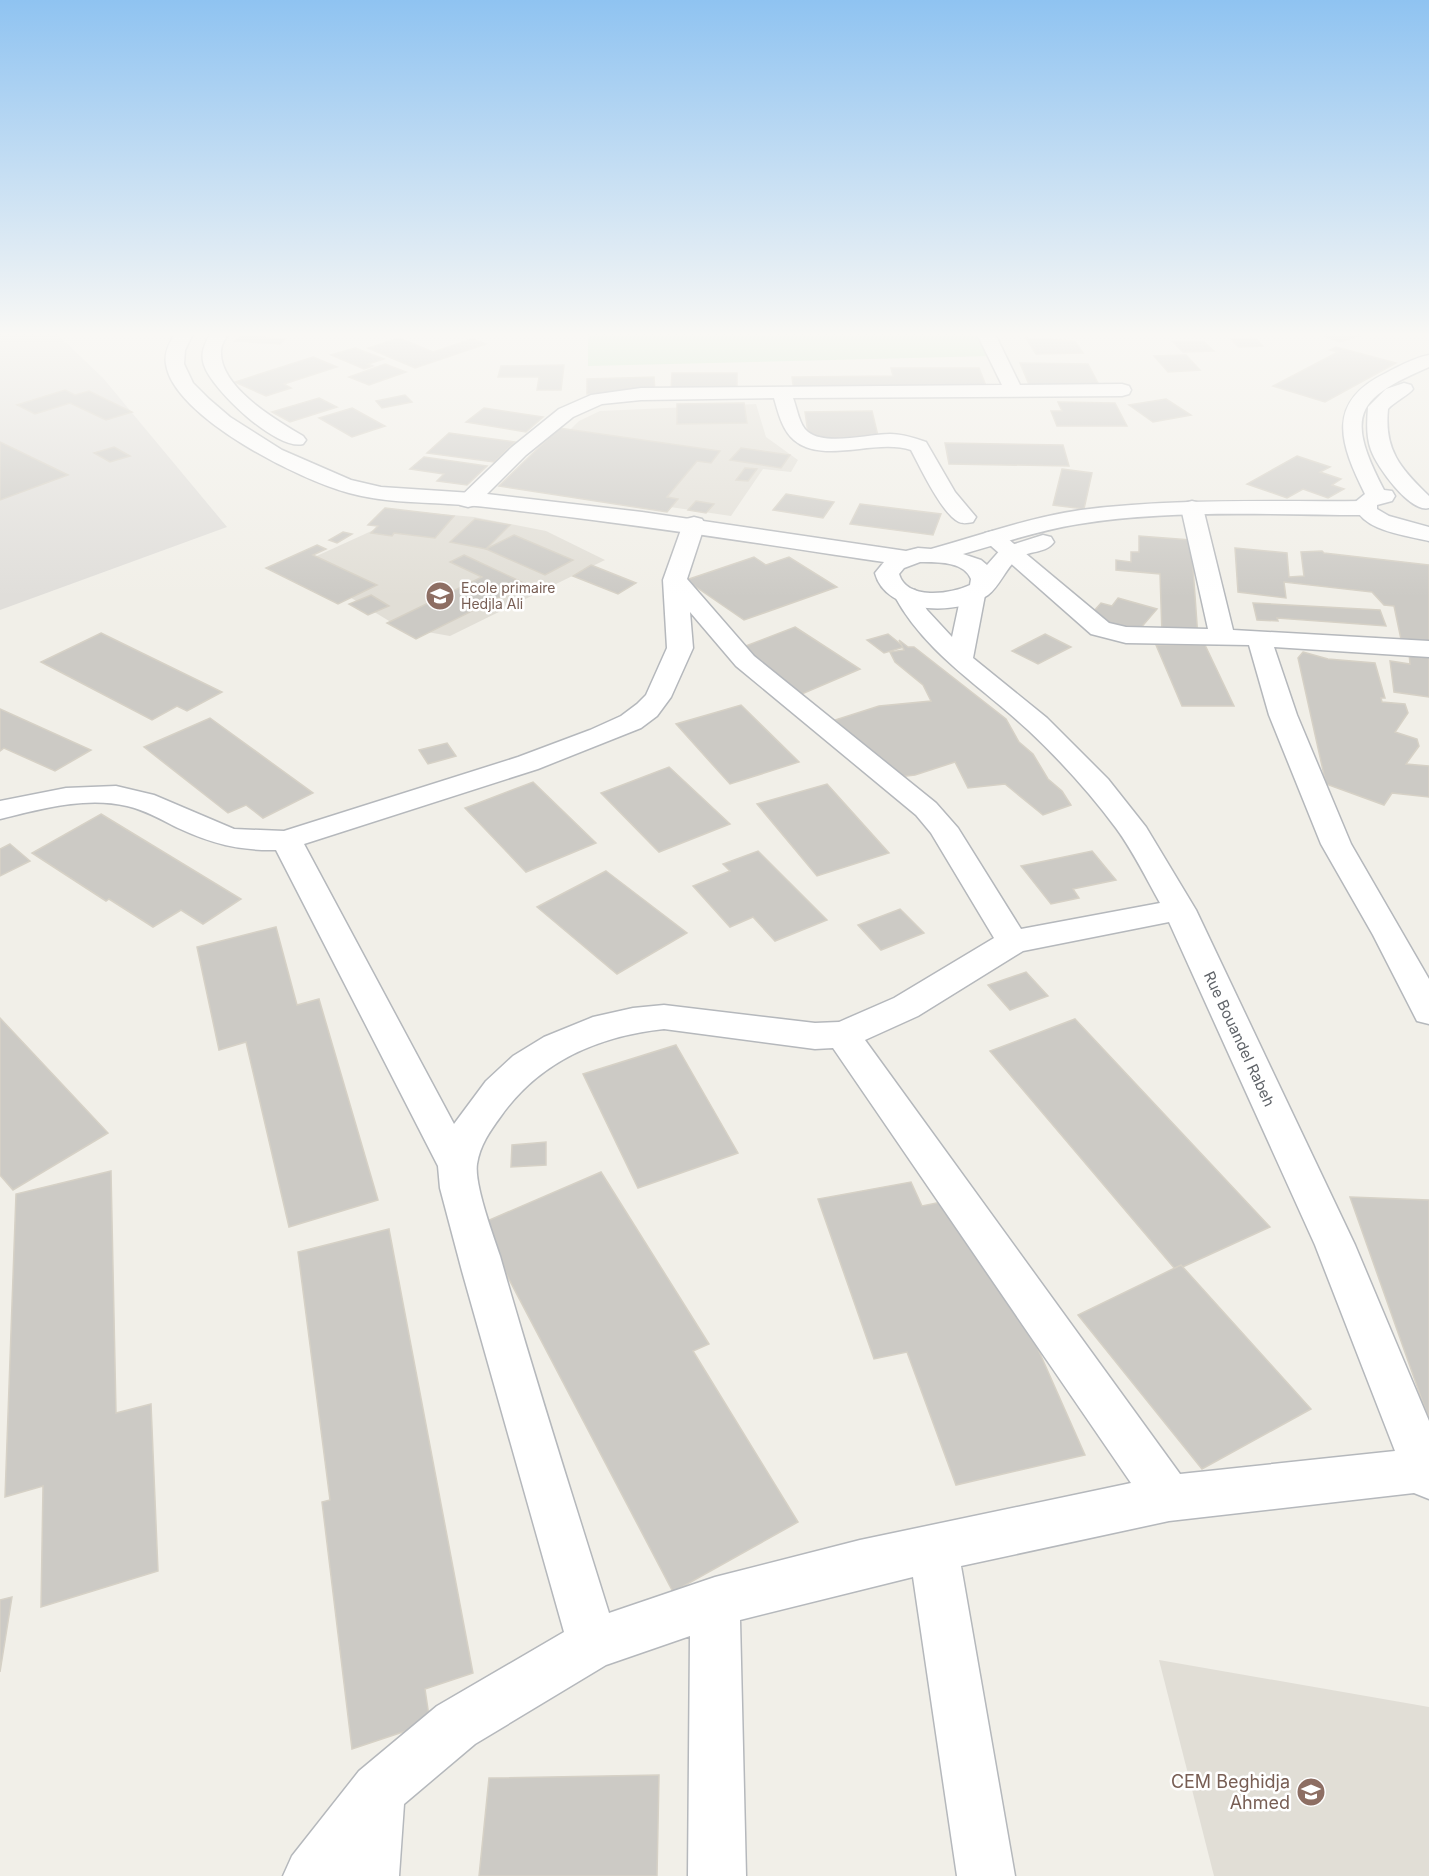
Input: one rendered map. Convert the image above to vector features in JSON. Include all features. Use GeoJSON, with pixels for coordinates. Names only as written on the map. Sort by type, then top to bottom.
{"type":"FeatureCollection","features":[{"type":"Feature","properties":{"kind":"street"},"geometry":{"type":"LineString","coordinates":[[226,422],[264,448],[311,474],[345,486],[391,494],[458,498],[694,524],[780,540],[904,558],[1043,542],[1117,526],[1193,514],[1308,510],[1400,496],[1427,504]]}},
{"type":"Feature","properties":{"kind":"street"},"geometry":{"type":"LineString","coordinates":[[264,422],[315,452]]}},
{"type":"Feature","properties":{"kind":"street"},"geometry":{"type":"LineString","coordinates":[[458,498],[555,422]]}},
{"type":"Feature","properties":{"kind":"street"},"geometry":{"type":"LineString","coordinates":[[793,422],[799,435],[807,440],[826,444],[904,441],[919,446],[946,495],[965,517]]}},
{"type":"Feature","properties":{"kind":"street"},"geometry":{"type":"LineString","coordinates":[[1352,422],[1355,452],[1373,517],[1429,534]]}},
{"type":"Feature","properties":{"kind":"street"},"geometry":{"type":"LineString","coordinates":[[1375,422],[1382,456],[1427,504]]}},
{"type":"Feature","properties":{"kind":"street"},"geometry":{"type":"LineString","coordinates":[[333,461],[370,474],[458,498]]}},
{"type":"Feature","properties":{"kind":"street"},"geometry":{"type":"LineString","coordinates":[[1193,514],[1429,526]]}},
{"type":"Feature","properties":{"kind":"street"},"geometry":{"type":"LineString","coordinates":[[1193,514],[1222,637]]}},
{"type":"Feature","properties":{"kind":"street"},"geometry":{"type":"LineString","coordinates":[[0,810],[46,800],[84,795],[109,795],[134,798],[223,835],[248,840],[286,840],[528,763],[600,736],[631,722],[647,710],[658,697],[680,648],[675,580],[694,524]]}},
{"type":"Feature","properties":{"kind":"street"},"geometry":{"type":"LineString","coordinates":[[780,540],[898,590],[928,601],[945,602],[979,589],[1001,546]]}},
{"type":"Feature","properties":{"kind":"street"},"geometry":{"type":"LineString","coordinates":[[1001,546],[1100,629],[1110,633],[1259,638],[1429,649]]}},
{"type":"Feature","properties":{"kind":"street"},"geometry":{"type":"LineString","coordinates":[[933,555],[956,558],[975,567],[982,574],[960,660]]}},
{"type":"Feature","properties":{"kind":"street"},"geometry":{"type":"LineString","coordinates":[[898,590],[886,578],[887,570],[904,558]]}},
{"type":"Feature","properties":{"kind":"street"},"geometry":{"type":"LineString","coordinates":[[675,580],[746,661],[926,809],[943,828],[1013,942]]}},
{"type":"Feature","properties":{"kind":"street","name":"Rue Bouandel Rabeh"},"geometry":{"type":"LineString","coordinates":[[898,590],[932,633],[960,660],[1038,724],[1098,785],[1131,827],[1180,910],[1335,1245],[1427,1473]]}},
{"type":"Feature","properties":{"kind":"street"},"geometry":{"type":"LineString","coordinates":[[1259,638],[1283,715],[1336,844],[1389,935],[1429,1012]]}},
{"type":"Feature","properties":{"kind":"street"},"geometry":{"type":"LineString","coordinates":[[286,840],[457,1166],[483,1271],[592,1644]]}},
{"type":"Feature","properties":{"kind":"street"},"geometry":{"type":"LineString","coordinates":[[457,1166],[466,1136],[499,1091],[526,1065],[557,1046],[593,1030],[633,1020],[664,1017],[816,1036],[843,1035],[906,1007],[1013,942],[1180,910]]}},
{"type":"Feature","properties":{"kind":"street"},"geometry":{"type":"LineString","coordinates":[[843,1035],[1169,1498]]}},
{"type":"Feature","properties":{"kind":"street"},"geometry":{"type":"LineString","coordinates":[[312,1876],[378,1790],[456,1725],[592,1644],[715,1602],[933,1548],[1169,1498],[1427,1473]]}},
{"type":"Feature","properties":{"kind":"street"},"geometry":{"type":"LineString","coordinates":[[933,1548],[986,1876]]}},
{"type":"Feature","properties":{"kind":"street"},"geometry":{"type":"LineString","coordinates":[[715,1602],[717,1876]]}},
{"type":"Feature","properties":{"kind":"street"},"geometry":{"type":"LineString","coordinates":[[370,1876],[378,1790]]}},
{"type":"Feature","properties":{"kind":"shaded area"},"geometry":{"type":"Polygon","coordinates":[[[0,422],[139,422],[227,527],[0,610],[0,422]]]}},
{"type":"Feature","properties":{"kind":"shaded area"},"geometry":{"type":"Polygon","coordinates":[[[578,422],[761,422],[766,437],[798,460],[791,472],[763,469],[731,516],[515,484],[578,422]]]}},
{"type":"Feature","properties":{"kind":"shaded area","name":"Ecole primaire Hedjla Ali"},"geometry":{"type":"Polygon","coordinates":[[[397,510],[474,517],[546,531],[605,560],[450,636],[399,627],[297,565],[378,528],[397,510]]]}},
{"type":"Feature","properties":{"kind":"shaded area","name":"CEM Beghidja Ahmed"},"geometry":{"type":"Polygon","coordinates":[[[1159,1660],[1429,1707],[1429,1876],[1214,1876],[1159,1660]]]}},
{"type":"Feature","properties":{"kind":"building"},"geometry":{"type":"Polygon","coordinates":[[[325,422],[377,422],[385,426],[352,437],[325,422]]]}},
{"type":"Feature","properties":{"kind":"building"},"geometry":{"type":"Polygon","coordinates":[[[467,422],[538,422],[526,432],[467,422]]]}},
{"type":"Feature","properties":{"kind":"building"},"geometry":{"type":"Polygon","coordinates":[[[677,422],[747,423],[677,424],[677,422]]]}},
{"type":"Feature","properties":{"kind":"building"},"geometry":{"type":"Polygon","coordinates":[[[806,422],[875,422],[879,440],[809,440],[806,422]]]}},
{"type":"Feature","properties":{"kind":"building"},"geometry":{"type":"Polygon","coordinates":[[[1055,422],[1125,422],[1127,426],[1057,426],[1055,422]]]}},
{"type":"Feature","properties":{"kind":"building"},"geometry":{"type":"Polygon","coordinates":[[[559,428],[720,451],[711,463],[697,461],[667,497],[678,499],[667,512],[499,486],[559,428]]]}},
{"type":"Feature","properties":{"kind":"building"},"geometry":{"type":"Polygon","coordinates":[[[449,433],[515,442],[494,462],[427,453],[449,433]]]}},
{"type":"Feature","properties":{"kind":"building"},"geometry":{"type":"Polygon","coordinates":[[[0,442],[68,475],[0,500],[0,442]]]}},
{"type":"Feature","properties":{"kind":"building"},"geometry":{"type":"Polygon","coordinates":[[[945,443],[1063,445],[1069,466],[949,464],[945,443]]]}},
{"type":"Feature","properties":{"kind":"building"},"geometry":{"type":"Polygon","coordinates":[[[114,447],[130,456],[110,462],[94,453],[114,447]]]}},
{"type":"Feature","properties":{"kind":"building"},"geometry":{"type":"Polygon","coordinates":[[[741,448],[790,455],[781,468],[730,460],[741,448]]]}},
{"type":"Feature","properties":{"kind":"building"},"geometry":{"type":"Polygon","coordinates":[[[1297,456],[1330,467],[1320,472],[1341,479],[1332,485],[1344,489],[1328,498],[1303,489],[1287,498],[1247,484],[1297,456]]]}},
{"type":"Feature","properties":{"kind":"building"},"geometry":{"type":"Polygon","coordinates":[[[424,457],[487,466],[467,485],[437,481],[444,474],[410,469],[424,457]]]}},
{"type":"Feature","properties":{"kind":"building"},"geometry":{"type":"Polygon","coordinates":[[[745,468],[757,469],[748,481],[736,480],[745,468]]]}},
{"type":"Feature","properties":{"kind":"building"},"geometry":{"type":"Polygon","coordinates":[[[1062,469],[1092,473],[1084,509],[1053,505],[1062,469]]]}},
{"type":"Feature","properties":{"kind":"building"},"geometry":{"type":"Polygon","coordinates":[[[786,494],[834,502],[823,518],[773,510],[786,494]]]}},
{"type":"Feature","properties":{"kind":"building"},"geometry":{"type":"Polygon","coordinates":[[[696,501],[714,504],[706,513],[688,510],[696,501]]]}},
{"type":"Feature","properties":{"kind":"building"},"geometry":{"type":"Polygon","coordinates":[[[860,504],[941,514],[933,535],[850,524],[860,504]]]}},
{"type":"Feature","properties":{"kind":"building"},"geometry":{"type":"Polygon","coordinates":[[[385,508],[454,516],[435,538],[371,533],[378,526],[368,525],[385,508]]]}},
{"type":"Feature","properties":{"kind":"building"},"geometry":{"type":"Polygon","coordinates":[[[475,519],[510,525],[486,549],[450,542],[475,519]]]}},
{"type":"Feature","properties":{"kind":"building"},"geometry":{"type":"Polygon","coordinates":[[[343,532],[352,534],[337,543],[329,540],[343,532]]]}},
{"type":"Feature","properties":{"kind":"building"},"geometry":{"type":"Polygon","coordinates":[[[514,535],[573,560],[545,575],[486,549],[514,535]]]}},
{"type":"Feature","properties":{"kind":"building"},"geometry":{"type":"Polygon","coordinates":[[[1139,536],[1191,540],[1198,638],[1162,635],[1160,574],[1116,570],[1116,560],[1131,562],[1131,552],[1139,552],[1139,536]]]}},
{"type":"Feature","properties":{"kind":"building"},"geometry":{"type":"Polygon","coordinates":[[[317,545],[326,549],[313,555],[377,585],[338,604],[266,568],[317,545]]]}},
{"type":"Feature","properties":{"kind":"building"},"geometry":{"type":"Polygon","coordinates":[[[1235,548],[1287,553],[1289,577],[1304,576],[1301,552],[1322,551],[1429,565],[1429,647],[1402,644],[1394,606],[1384,605],[1372,592],[1284,582],[1286,598],[1238,592],[1235,548]]]}},
{"type":"Feature","properties":{"kind":"building"},"geometry":{"type":"Polygon","coordinates":[[[464,555],[526,584],[416,639],[387,623],[482,577],[450,562],[464,555]]]}},
{"type":"Feature","properties":{"kind":"building"},"geometry":{"type":"Polygon","coordinates":[[[754,557],[766,565],[789,557],[837,587],[744,620],[686,580],[754,557]]]}},
{"type":"Feature","properties":{"kind":"building"},"geometry":{"type":"Polygon","coordinates":[[[591,565],[636,583],[618,594],[573,576],[591,565]]]}},
{"type":"Feature","properties":{"kind":"building"},"geometry":{"type":"Polygon","coordinates":[[[371,595],[389,606],[368,615],[349,604],[371,595]]]}},
{"type":"Feature","properties":{"kind":"building"},"geometry":{"type":"Polygon","coordinates":[[[1118,598],[1157,609],[1133,637],[1083,623],[1101,603],[1112,606],[1118,598]]]}},
{"type":"Feature","properties":{"kind":"building"},"geometry":{"type":"Polygon","coordinates":[[[1253,603],[1380,610],[1386,626],[1277,618],[1278,621],[1257,620],[1253,603]]]}},
{"type":"Feature","properties":{"kind":"building"},"geometry":{"type":"Polygon","coordinates":[[[795,627],[860,669],[802,694],[738,649],[795,627]]]}},
{"type":"Feature","properties":{"kind":"building"},"geometry":{"type":"Polygon","coordinates":[[[101,633],[222,692],[187,711],[177,706],[152,720],[41,662],[101,633]]]}},
{"type":"Feature","properties":{"kind":"building"},"geometry":{"type":"Polygon","coordinates":[[[888,634],[904,647],[884,653],[867,640],[888,634]]]}},
{"type":"Feature","properties":{"kind":"building"},"geometry":{"type":"Polygon","coordinates":[[[1045,634],[1071,647],[1038,664],[1012,651],[1045,634]]]}},
{"type":"Feature","properties":{"kind":"building"},"geometry":{"type":"Polygon","coordinates":[[[899,640],[908,647],[914,647],[1006,719],[1019,742],[1033,754],[1048,779],[1062,791],[1071,805],[1043,815],[1005,784],[968,788],[955,762],[915,775],[898,777],[835,720],[879,706],[931,701],[923,685],[895,662],[890,652],[904,650],[899,640]]]}},
{"type":"Feature","properties":{"kind":"building"},"geometry":{"type":"Polygon","coordinates":[[[1156,645],[1205,645],[1234,706],[1182,706],[1156,645]]]}},
{"type":"Feature","properties":{"kind":"building"},"geometry":{"type":"Polygon","coordinates":[[[1303,652],[1328,659],[1375,663],[1385,698],[1381,698],[1382,702],[1405,704],[1408,713],[1395,732],[1417,739],[1419,746],[1406,764],[1429,766],[1429,797],[1392,793],[1384,805],[1326,784],[1298,658],[1303,652]]]}},
{"type":"Feature","properties":{"kind":"building"},"geometry":{"type":"Polygon","coordinates":[[[1409,653],[1429,656],[1429,697],[1394,692],[1390,661],[1410,664],[1409,653]]]}},
{"type":"Feature","properties":{"kind":"building"},"geometry":{"type":"Polygon","coordinates":[[[741,705],[799,762],[730,784],[676,724],[741,705]]]}},
{"type":"Feature","properties":{"kind":"building"},"geometry":{"type":"Polygon","coordinates":[[[0,709],[91,750],[55,771],[4,748],[0,751],[0,709]]]}},
{"type":"Feature","properties":{"kind":"building"},"geometry":{"type":"Polygon","coordinates":[[[210,718],[313,793],[263,818],[246,805],[228,813],[144,747],[210,718]]]}},
{"type":"Feature","properties":{"kind":"building"},"geometry":{"type":"Polygon","coordinates":[[[447,743],[456,756],[428,764],[419,750],[447,743]]]}},
{"type":"Feature","properties":{"kind":"building"},"geometry":{"type":"Polygon","coordinates":[[[669,767],[730,824],[659,852],[601,793],[669,767]]]}},
{"type":"Feature","properties":{"kind":"building"},"geometry":{"type":"Polygon","coordinates":[[[533,782],[596,843],[526,872],[465,808],[533,782]]]}},
{"type":"Feature","properties":{"kind":"building"},"geometry":{"type":"Polygon","coordinates":[[[827,784],[889,853],[817,876],[757,804],[827,784]]]}},
{"type":"Feature","properties":{"kind":"building"},"geometry":{"type":"Polygon","coordinates":[[[101,814],[241,899],[203,924],[181,910],[153,927],[109,899],[106,901],[32,853],[101,814]]]}},
{"type":"Feature","properties":{"kind":"building"},"geometry":{"type":"Polygon","coordinates":[[[10,844],[30,861],[0,876],[0,849],[10,844]]]}},
{"type":"Feature","properties":{"kind":"building"},"geometry":{"type":"Polygon","coordinates":[[[758,851],[827,920],[775,941],[753,917],[730,927],[693,886],[730,871],[723,864],[758,851]]]}},
{"type":"Feature","properties":{"kind":"building"},"geometry":{"type":"Polygon","coordinates":[[[1092,851],[1116,880],[1073,889],[1079,898],[1051,904],[1021,866],[1092,851]]]}},
{"type":"Feature","properties":{"kind":"building"},"geometry":{"type":"Polygon","coordinates":[[[606,871],[687,933],[617,974],[537,907],[606,871]]]}},
{"type":"Feature","properties":{"kind":"building"},"geometry":{"type":"Polygon","coordinates":[[[900,909],[924,933],[881,950],[858,925],[900,909]]]}},
{"type":"Feature","properties":{"kind":"building"},"geometry":{"type":"Polygon","coordinates":[[[276,927],[297,1005],[319,999],[378,1200],[289,1227],[246,1042],[219,1050],[197,947],[276,927]]]}},
{"type":"Feature","properties":{"kind":"building"},"geometry":{"type":"Polygon","coordinates":[[[1026,972],[1048,996],[1010,1010],[988,985],[1026,972]]]}},
{"type":"Feature","properties":{"kind":"building"},"geometry":{"type":"Polygon","coordinates":[[[0,1018],[108,1133],[13,1190],[0,1175],[0,1018]]]}},
{"type":"Feature","properties":{"kind":"building"},"geometry":{"type":"Polygon","coordinates":[[[1075,1019],[1270,1227],[1176,1270],[990,1051],[1075,1019]]]}},
{"type":"Feature","properties":{"kind":"building"},"geometry":{"type":"Polygon","coordinates":[[[676,1045],[738,1153],[638,1188],[583,1074],[676,1045]]]}},
{"type":"Feature","properties":{"kind":"building"},"geometry":{"type":"Polygon","coordinates":[[[546,1142],[546,1165],[511,1167],[512,1145],[546,1142]]]}},
{"type":"Feature","properties":{"kind":"building"},"geometry":{"type":"Polygon","coordinates":[[[111,1171],[116,1413],[151,1404],[158,1571],[41,1607],[43,1486],[5,1497],[16,1194],[111,1171]]]}},
{"type":"Feature","properties":{"kind":"building"},"geometry":{"type":"Polygon","coordinates":[[[601,1172],[709,1344],[693,1351],[798,1522],[673,1592],[480,1224],[601,1172]]]}},
{"type":"Feature","properties":{"kind":"building"},"geometry":{"type":"Polygon","coordinates":[[[911,1182],[922,1206],[951,1200],[994,1250],[1085,1455],[956,1485],[907,1352],[874,1359],[818,1199],[911,1182]]]}},
{"type":"Feature","properties":{"kind":"building"},"geometry":{"type":"Polygon","coordinates":[[[1350,1197],[1429,1200],[1429,1420],[1350,1197]]]}},
{"type":"Feature","properties":{"kind":"building"},"geometry":{"type":"Polygon","coordinates":[[[389,1229],[473,1673],[425,1689],[430,1723],[352,1749],[322,1502],[330,1500],[298,1252],[389,1229]]]}},
{"type":"Feature","properties":{"kind":"building"},"geometry":{"type":"Polygon","coordinates":[[[1181,1265],[1311,1409],[1202,1469],[1078,1315],[1181,1265]]]}},
{"type":"Feature","properties":{"kind":"building"},"geometry":{"type":"Polygon","coordinates":[[[12,1597],[0,1672],[0,1600],[12,1597]]]}},
{"type":"Feature","properties":{"kind":"building"},"geometry":{"type":"Polygon","coordinates":[[[659,1775],[657,1876],[479,1876],[489,1778],[659,1775]]]}},
{"type":"Feature","properties":{"kind":"place","name":"Ecole primaire Hedjla Ali"},"geometry":{"type":"Point","coordinates":[440,596]}},
{"type":"Feature","properties":{"kind":"place","name":"CEM Beghidja Ahmed"},"geometry":{"type":"Point","coordinates":[1311,1792]}}]}
